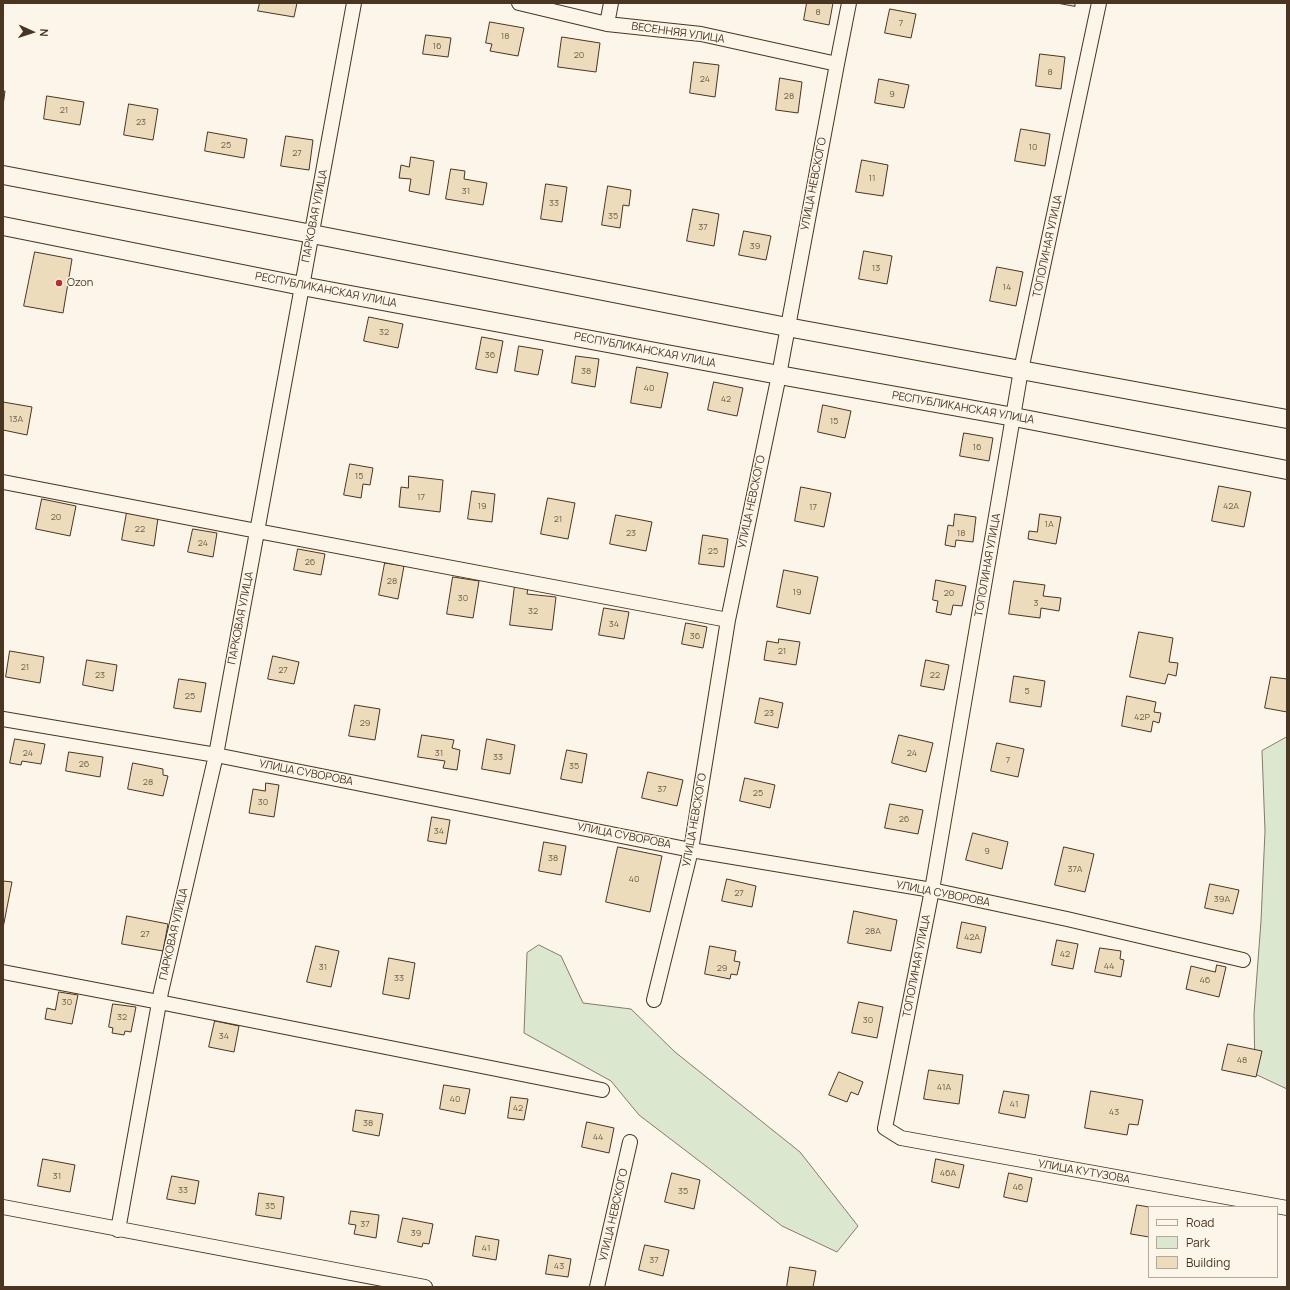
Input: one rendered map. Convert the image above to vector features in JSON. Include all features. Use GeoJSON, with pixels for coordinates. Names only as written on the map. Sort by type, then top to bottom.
{"type":"FeatureCollection","features":[{"type":"Feature","properties":{"kind":"street","name":"ПАРКОВАЯ УЛИЦА"},"geometry":{"type":"LineString","coordinates":[[118,1230],[159,1002],[216,755],[354,3]]}},
{"type":"Feature","properties":{"kind":"street","name":"ВЕСЕННЯЯ УЛИЦА"},"geometry":{"type":"LineString","coordinates":[[519,3],[607,24],[701,34],[837,64]]}},
{"type":"Feature","properties":{"kind":"street"},"geometry":{"type":"LineString","coordinates":[[607,24],[611,3]]}},
{"type":"Feature","properties":{"kind":"street","name":"УЛИЦА НЕВСКОГО"},"geometry":{"type":"LineString","coordinates":[[654,1000],[691,850],[728,620],[788,326],[837,64],[850,3]]}},
{"type":"Feature","properties":{"kind":"street","name":"ТОПОЛИНАЯ УЛИЦА"},"geometry":{"type":"LineString","coordinates":[[885,1128],[932,890],[1021,370],[1099,3]]}},
{"type":"Feature","properties":{"kind":"street"},"geometry":{"type":"LineString","coordinates":[[3,175],[788,326],[1287,419]]}},
{"type":"Feature","properties":{"kind":"street","name":"РЕСПУБЛИКАНСКАЯ УЛИЦА"},"geometry":{"type":"LineString","coordinates":[[3,226],[302,286],[778,375],[1014,417],[1287,470]]}},
{"type":"Feature","properties":{"kind":"street"},"geometry":{"type":"LineString","coordinates":[[3,482],[728,620]]}},
{"type":"Feature","properties":{"kind":"street","name":"УЛИЦА СУВОРОВА"},"geometry":{"type":"LineString","coordinates":[[3,719],[216,755],[691,850],[932,890],[1067,919],[1244,960]]}},
{"type":"Feature","properties":{"kind":"street"},"geometry":{"type":"LineString","coordinates":[[3,972],[602,1090]]}},
{"type":"Feature","properties":{"kind":"street","name":"УЛИЦА КУТУЗОВА"},"geometry":{"type":"LineString","coordinates":[[885,1128],[901,1138],[1276,1206]]}},
{"type":"Feature","properties":{"kind":"street","name":"УЛИЦА НЕВСКОГО"},"geometry":{"type":"LineString","coordinates":[[597,1287],[630,1142]]}},
{"type":"Feature","properties":{"kind":"street"},"geometry":{"type":"LineString","coordinates":[[3,1208],[425,1287]]}},
{"type":"Feature","properties":{"kind":"green space"},"geometry":{"type":"Polygon","coordinates":[[[1287,737],[1287,1089],[1255,1074],[1254,1014],[1261,921],[1265,831],[1262,751],[1287,737]]]}},
{"type":"Feature","properties":{"kind":"green space"},"geometry":{"type":"Polygon","coordinates":[[[539,945],[561,956],[583,1003],[631,1009],[675,1052],[800,1152],[858,1226],[837,1252],[782,1226],[639,1115],[611,1081],[524,1033],[527,953],[539,945]]]}},
{"type":"Feature","properties":{"kind":"building"},"geometry":{"type":"Polygon","coordinates":[[[260,3],[297,3],[294,17],[258,11],[260,3]]]}},
{"type":"Feature","properties":{"kind":"building"},"geometry":{"type":"Polygon","coordinates":[[[807,3],[833,3],[829,25],[804,20],[807,3]]]}},
{"type":"Feature","properties":{"kind":"building"},"geometry":{"type":"Polygon","coordinates":[[[1057,3],[1075,3],[1075,6],[1057,3]]]}},
{"type":"Feature","properties":{"kind":"building"},"geometry":{"type":"Polygon","coordinates":[[[890,9],[916,14],[911,38],[885,33],[890,9]]]}},
{"type":"Feature","properties":{"kind":"building"},"geometry":{"type":"Polygon","coordinates":[[[490,22],[524,28],[518,56],[490,51],[492,44],[486,43],[490,22]]]}},
{"type":"Feature","properties":{"kind":"building"},"geometry":{"type":"Polygon","coordinates":[[[426,35],[451,38],[448,57],[423,54],[426,35]]]}},
{"type":"Feature","properties":{"kind":"building"},"geometry":{"type":"Polygon","coordinates":[[[562,37],[600,43],[596,72],[558,67],[562,37]]]}},
{"type":"Feature","properties":{"kind":"building"},"geometry":{"type":"Polygon","coordinates":[[[1040,54],[1065,57],[1061,89],[1036,86],[1040,54]]]}},
{"type":"Feature","properties":{"kind":"building"},"geometry":{"type":"Polygon","coordinates":[[[694,62],[719,65],[715,97],[690,93],[694,62]]]}},
{"type":"Feature","properties":{"kind":"building"},"geometry":{"type":"Polygon","coordinates":[[[780,78],[802,82],[798,113],[776,110],[780,78]]]}},
{"type":"Feature","properties":{"kind":"building"},"geometry":{"type":"Polygon","coordinates":[[[879,79],[909,85],[904,108],[875,103],[879,79]]]}},
{"type":"Feature","properties":{"kind":"building"},"geometry":{"type":"Polygon","coordinates":[[[3,91],[5,91],[3,106],[3,91]]]}},
{"type":"Feature","properties":{"kind":"building"},"geometry":{"type":"Polygon","coordinates":[[[47,96],[84,102],[80,125],[44,119],[47,96]]]}},
{"type":"Feature","properties":{"kind":"building"},"geometry":{"type":"Polygon","coordinates":[[[129,104],[158,109],[153,140],[124,135],[129,104]]]}},
{"type":"Feature","properties":{"kind":"building"},"geometry":{"type":"Polygon","coordinates":[[[1021,129],[1050,134],[1045,166],[1015,161],[1021,129]]]}},
{"type":"Feature","properties":{"kind":"building"},"geometry":{"type":"Polygon","coordinates":[[[208,132],[247,139],[244,158],[205,151],[208,132]]]}},
{"type":"Feature","properties":{"kind":"building"},"geometry":{"type":"Polygon","coordinates":[[[286,136],[313,140],[309,170],[281,166],[286,136]]]}},
{"type":"Feature","properties":{"kind":"building"},"geometry":{"type":"Polygon","coordinates":[[[411,157],[434,161],[429,195],[409,191],[411,179],[399,178],[401,165],[409,167],[411,157]]]}},
{"type":"Feature","properties":{"kind":"building"},"geometry":{"type":"Polygon","coordinates":[[[862,160],[888,165],[883,196],[856,192],[862,160]]]}},
{"type":"Feature","properties":{"kind":"building"},"geometry":{"type":"Polygon","coordinates":[[[451,169],[465,171],[464,179],[487,183],[483,205],[446,199],[451,169]]]}},
{"type":"Feature","properties":{"kind":"building"},"geometry":{"type":"Polygon","coordinates":[[[546,184],[567,187],[562,222],[541,219],[546,184]]]}},
{"type":"Feature","properties":{"kind":"building"},"geometry":{"type":"Polygon","coordinates":[[[608,186],[631,190],[629,206],[623,205],[620,228],[602,225],[608,186]]]}},
{"type":"Feature","properties":{"kind":"building"},"geometry":{"type":"Polygon","coordinates":[[[693,209],[719,214],[714,246],[687,241],[693,209]]]}},
{"type":"Feature","properties":{"kind":"building"},"geometry":{"type":"Polygon","coordinates":[[[744,231],[771,236],[766,260],[739,255],[744,231]]]}},
{"type":"Feature","properties":{"kind":"building"},"geometry":{"type":"Polygon","coordinates":[[[864,251],[892,256],[887,284],[859,279],[864,251]]]}},
{"type":"Feature","properties":{"kind":"building"},"geometry":{"type":"Polygon","coordinates":[[[35,252],[72,259],[63,313],[24,306],[35,252]]]}},
{"type":"Feature","properties":{"kind":"building"},"geometry":{"type":"Polygon","coordinates":[[[997,267],[1023,272],[1016,306],[990,301],[997,267]]]}},
{"type":"Feature","properties":{"kind":"building"},"geometry":{"type":"Polygon","coordinates":[[[369,317],[403,324],[398,348],[364,341],[369,317]]]}},
{"type":"Feature","properties":{"kind":"building"},"geometry":{"type":"Polygon","coordinates":[[[482,337],[503,341],[497,373],[476,369],[482,337]]]}},
{"type":"Feature","properties":{"kind":"building"},"geometry":{"type":"Polygon","coordinates":[[[519,346],[543,350],[538,375],[515,371],[519,346]]]}},
{"type":"Feature","properties":{"kind":"building"},"geometry":{"type":"Polygon","coordinates":[[[576,356],[599,359],[595,387],[572,383],[576,356]]]}},
{"type":"Feature","properties":{"kind":"building"},"geometry":{"type":"Polygon","coordinates":[[[637,367],[668,373],[661,408],[631,403],[637,367]]]}},
{"type":"Feature","properties":{"kind":"building"},"geometry":{"type":"Polygon","coordinates":[[[714,382],[743,388],[737,416],[708,410],[714,382]]]}},
{"type":"Feature","properties":{"kind":"building"},"geometry":{"type":"Polygon","coordinates":[[[3,402],[32,407],[27,435],[3,430],[3,402]]]}},
{"type":"Feature","properties":{"kind":"building"},"geometry":{"type":"Polygon","coordinates":[[[823,405],[851,411],[845,438],[818,432],[823,405]]]}},
{"type":"Feature","properties":{"kind":"building"},"geometry":{"type":"Polygon","coordinates":[[[964,433],[993,438],[989,461],[960,456],[964,433]]]}},
{"type":"Feature","properties":{"kind":"building"},"geometry":{"type":"Polygon","coordinates":[[[350,464],[373,468],[370,485],[363,484],[361,498],[344,495],[350,464]]]}},
{"type":"Feature","properties":{"kind":"building"},"geometry":{"type":"Polygon","coordinates":[[[409,476],[443,480],[440,512],[399,507],[401,487],[408,488],[409,476]]]}},
{"type":"Feature","properties":{"kind":"building"},"geometry":{"type":"Polygon","coordinates":[[[1219,486],[1251,492],[1244,527],[1212,521],[1219,486]]]}},
{"type":"Feature","properties":{"kind":"building"},"geometry":{"type":"Polygon","coordinates":[[[801,487],[831,493],[824,527],[795,521],[801,487]]]}},
{"type":"Feature","properties":{"kind":"building"},"geometry":{"type":"Polygon","coordinates":[[[472,491],[495,494],[492,522],[468,519],[472,491]]]}},
{"type":"Feature","properties":{"kind":"building"},"geometry":{"type":"Polygon","coordinates":[[[548,498],[575,503],[568,539],[541,534],[548,498]]]}},
{"type":"Feature","properties":{"kind":"building"},"geometry":{"type":"Polygon","coordinates":[[[42,499],[76,506],[70,536],[36,529],[42,499]]]}},
{"type":"Feature","properties":{"kind":"building"},"geometry":{"type":"Polygon","coordinates":[[[127,512],[158,518],[154,546],[122,540],[127,512]]]}},
{"type":"Feature","properties":{"kind":"building"},"geometry":{"type":"Polygon","coordinates":[[[955,514],[976,517],[973,542],[956,540],[955,547],[945,545],[948,525],[953,526],[955,514]]]}},
{"type":"Feature","properties":{"kind":"building"},"geometry":{"type":"Polygon","coordinates":[[[1040,514],[1061,517],[1056,544],[1028,539],[1029,531],[1037,532],[1040,514]]]}},
{"type":"Feature","properties":{"kind":"building"},"geometry":{"type":"Polygon","coordinates":[[[616,515],[652,522],[646,551],[610,544],[616,515]]]}},
{"type":"Feature","properties":{"kind":"building"},"geometry":{"type":"Polygon","coordinates":[[[193,529],[217,533],[213,557],[188,552],[193,529]]]}},
{"type":"Feature","properties":{"kind":"building"},"geometry":{"type":"Polygon","coordinates":[[[703,535],[728,539],[724,567],[699,564],[703,535]]]}},
{"type":"Feature","properties":{"kind":"building"},"geometry":{"type":"Polygon","coordinates":[[[298,549],[325,554],[321,575],[294,570],[298,549]]]}},
{"type":"Feature","properties":{"kind":"building"},"geometry":{"type":"Polygon","coordinates":[[[385,563],[404,566],[398,599],[379,595],[385,563]]]}},
{"type":"Feature","properties":{"kind":"building"},"geometry":{"type":"Polygon","coordinates":[[[784,570],[818,577],[810,614],[777,607],[784,570]]]}},
{"type":"Feature","properties":{"kind":"building"},"geometry":{"type":"Polygon","coordinates":[[[453,577],[479,581],[473,618],[447,614],[453,577]]]}},
{"type":"Feature","properties":{"kind":"building"},"geometry":{"type":"Polygon","coordinates":[[[936,580],[966,586],[962,606],[953,605],[951,615],[936,612],[938,601],[933,600],[936,580]]]}},
{"type":"Feature","properties":{"kind":"building"},"geometry":{"type":"Polygon","coordinates":[[[1014,581],[1045,585],[1043,596],[1061,598],[1059,611],[1041,608],[1040,618],[1009,614],[1014,581]]]}},
{"type":"Feature","properties":{"kind":"building"},"geometry":{"type":"Polygon","coordinates":[[[515,585],[528,587],[527,594],[556,597],[552,630],[510,625],[515,585]]]}},
{"type":"Feature","properties":{"kind":"building"},"geometry":{"type":"Polygon","coordinates":[[[604,608],[629,612],[624,639],[599,635],[604,608]]]}},
{"type":"Feature","properties":{"kind":"building"},"geometry":{"type":"Polygon","coordinates":[[[686,623],[707,627],[703,648],[682,644],[686,623]]]}},
{"type":"Feature","properties":{"kind":"building"},"geometry":{"type":"Polygon","coordinates":[[[1139,632],[1173,638],[1169,662],[1178,663],[1176,676],[1168,674],[1165,684],[1130,677],[1139,632]]]}},
{"type":"Feature","properties":{"kind":"building"},"geometry":{"type":"Polygon","coordinates":[[[779,639],[800,642],[796,665],[764,660],[767,641],[778,643],[779,639]]]}},
{"type":"Feature","properties":{"kind":"building"},"geometry":{"type":"Polygon","coordinates":[[[10,651],[44,657],[40,683],[6,677],[10,651]]]}},
{"type":"Feature","properties":{"kind":"building"},"geometry":{"type":"Polygon","coordinates":[[[273,656],[299,662],[294,684],[268,679],[273,656]]]}},
{"type":"Feature","properties":{"kind":"building"},"geometry":{"type":"Polygon","coordinates":[[[87,660],[117,665],[113,691],[83,685],[87,660]]]}},
{"type":"Feature","properties":{"kind":"building"},"geometry":{"type":"Polygon","coordinates":[[[926,660],[949,665],[944,690],[921,686],[926,660]]]}},
{"type":"Feature","properties":{"kind":"building"},"geometry":{"type":"Polygon","coordinates":[[[1014,676],[1045,681],[1041,707],[1010,702],[1014,676]]]}},
{"type":"Feature","properties":{"kind":"building"},"geometry":{"type":"Polygon","coordinates":[[[1271,677],[1287,679],[1287,712],[1265,708],[1271,677]]]}},
{"type":"Feature","properties":{"kind":"building"},"geometry":{"type":"Polygon","coordinates":[[[179,679],[206,683],[201,712],[174,708],[179,679]]]}},
{"type":"Feature","properties":{"kind":"building"},"geometry":{"type":"Polygon","coordinates":[[[1127,696],[1156,702],[1154,712],[1161,713],[1159,723],[1153,721],[1151,732],[1122,726],[1127,696]]]}},
{"type":"Feature","properties":{"kind":"building"},"geometry":{"type":"Polygon","coordinates":[[[760,698],[783,703],[778,728],[755,723],[760,698]]]}},
{"type":"Feature","properties":{"kind":"building"},"geometry":{"type":"Polygon","coordinates":[[[355,705],[380,709],[375,740],[349,736],[355,705]]]}},
{"type":"Feature","properties":{"kind":"building"},"geometry":{"type":"Polygon","coordinates":[[[422,735],[454,740],[452,748],[460,750],[457,770],[443,768],[445,761],[418,757],[422,735]]]}},
{"type":"Feature","properties":{"kind":"building"},"geometry":{"type":"Polygon","coordinates":[[[899,735],[933,743],[926,772],[892,763],[899,735]]]}},
{"type":"Feature","properties":{"kind":"building"},"geometry":{"type":"Polygon","coordinates":[[[15,739],[45,744],[41,764],[22,761],[21,765],[10,763],[15,739]]]}},
{"type":"Feature","properties":{"kind":"building"},"geometry":{"type":"Polygon","coordinates":[[[487,739],[515,745],[510,774],[482,769],[487,739]]]}},
{"type":"Feature","properties":{"kind":"building"},"geometry":{"type":"Polygon","coordinates":[[[997,743],[1024,749],[1018,777],[991,771],[997,743]]]}},
{"type":"Feature","properties":{"kind":"building"},"geometry":{"type":"Polygon","coordinates":[[[567,750],[587,754],[582,783],[561,779],[567,750]]]}},
{"type":"Feature","properties":{"kind":"building"},"geometry":{"type":"Polygon","coordinates":[[[69,752],[103,757],[100,777],[66,771],[69,752]]]}},
{"type":"Feature","properties":{"kind":"building"},"geometry":{"type":"Polygon","coordinates":[[[133,763],[163,769],[163,775],[168,776],[163,796],[128,789],[133,763]]]}},
{"type":"Feature","properties":{"kind":"building"},"geometry":{"type":"Polygon","coordinates":[[[648,772],[683,780],[677,806],[642,798],[648,772]]]}},
{"type":"Feature","properties":{"kind":"building"},"geometry":{"type":"Polygon","coordinates":[[[745,778],[775,785],[770,808],[740,801],[745,778]]]}},
{"type":"Feature","properties":{"kind":"building"},"geometry":{"type":"Polygon","coordinates":[[[266,783],[279,785],[274,817],[249,813],[253,789],[265,791],[266,783]]]}},
{"type":"Feature","properties":{"kind":"building"},"geometry":{"type":"Polygon","coordinates":[[[890,804],[923,810],[918,834],[885,828],[890,804]]]}},
{"type":"Feature","properties":{"kind":"building"},"geometry":{"type":"Polygon","coordinates":[[[432,817],[450,820],[446,844],[428,841],[432,817]]]}},
{"type":"Feature","properties":{"kind":"building"},"geometry":{"type":"Polygon","coordinates":[[[973,833],[1008,842],[1002,869],[966,860],[973,833]]]}},
{"type":"Feature","properties":{"kind":"building"},"geometry":{"type":"Polygon","coordinates":[[[544,842],[566,846],[561,875],[539,871],[544,842]]]}},
{"type":"Feature","properties":{"kind":"building"},"geometry":{"type":"Polygon","coordinates":[[[618,847],[662,856],[650,912],[606,902],[618,847]]]}},
{"type":"Feature","properties":{"kind":"building"},"geometry":{"type":"Polygon","coordinates":[[[1064,847],[1094,854],[1085,892],[1055,885],[1064,847]]]}},
{"type":"Feature","properties":{"kind":"building"},"geometry":{"type":"Polygon","coordinates":[[[727,879],[756,886],[752,907],[722,901],[727,879]]]}},
{"type":"Feature","properties":{"kind":"building"},"geometry":{"type":"Polygon","coordinates":[[[3,881],[12,882],[3,928],[3,881]]]}},
{"type":"Feature","properties":{"kind":"building"},"geometry":{"type":"Polygon","coordinates":[[[1210,884],[1239,890],[1233,914],[1205,908],[1210,884]]]}},
{"type":"Feature","properties":{"kind":"building"},"geometry":{"type":"Polygon","coordinates":[[[854,911],[897,920],[891,951],[848,943],[854,911]]]}},
{"type":"Feature","properties":{"kind":"building"},"geometry":{"type":"Polygon","coordinates":[[[127,916],[168,924],[163,951],[122,944],[127,916]]]}},
{"type":"Feature","properties":{"kind":"building"},"geometry":{"type":"Polygon","coordinates":[[[962,922],[986,927],[981,953],[957,948],[962,922]]]}},
{"type":"Feature","properties":{"kind":"building"},"geometry":{"type":"Polygon","coordinates":[[[1057,940],[1078,944],[1073,969],[1052,965],[1057,940]]]}},
{"type":"Feature","properties":{"kind":"building"},"geometry":{"type":"Polygon","coordinates":[[[316,946],[339,951],[331,987],[307,982],[316,946]]]}},
{"type":"Feature","properties":{"kind":"building"},"geometry":{"type":"Polygon","coordinates":[[[710,946],[736,951],[734,961],[740,962],[737,975],[731,974],[730,979],[705,974],[710,946]]]}},
{"type":"Feature","properties":{"kind":"building"},"geometry":{"type":"Polygon","coordinates":[[[1100,948],[1121,951],[1120,959],[1124,960],[1121,977],[1095,972],[1100,948]]]}},
{"type":"Feature","properties":{"kind":"building"},"geometry":{"type":"Polygon","coordinates":[[[389,958],[415,963],[409,999],[383,994],[389,958]]]}},
{"type":"Feature","properties":{"kind":"building"},"geometry":{"type":"Polygon","coordinates":[[[1217,965],[1226,967],[1219,997],[1186,989],[1191,966],[1215,972],[1217,965]]]}},
{"type":"Feature","properties":{"kind":"building"},"geometry":{"type":"Polygon","coordinates":[[[59,992],[78,995],[72,1024],[45,1019],[47,1008],[55,1010],[59,992]]]}},
{"type":"Feature","properties":{"kind":"building"},"geometry":{"type":"Polygon","coordinates":[[[859,1002],[883,1007],[877,1038],[852,1033],[859,1002]]]}},
{"type":"Feature","properties":{"kind":"building"},"geometry":{"type":"Polygon","coordinates":[[[113,1004],[136,1007],[131,1032],[125,1031],[124,1035],[112,1033],[113,1028],[109,1027],[113,1004]]]}},
{"type":"Feature","properties":{"kind":"building"},"geometry":{"type":"Polygon","coordinates":[[[215,1021],[239,1026],[234,1052],[209,1047],[215,1021]]]}},
{"type":"Feature","properties":{"kind":"building"},"geometry":{"type":"Polygon","coordinates":[[[1228,1044],[1262,1051],[1256,1077],[1222,1070],[1228,1044]]]}},
{"type":"Feature","properties":{"kind":"building"},"geometry":{"type":"Polygon","coordinates":[[[929,1070],[963,1075],[959,1104],[924,1099],[929,1070]]]}},
{"type":"Feature","properties":{"kind":"building"},"geometry":{"type":"Polygon","coordinates":[[[839,1072],[863,1082],[858,1095],[851,1092],[847,1102],[829,1095],[839,1072]]]}},
{"type":"Feature","properties":{"kind":"building"},"geometry":{"type":"Polygon","coordinates":[[[444,1085],[470,1089],[465,1114],[440,1109],[444,1085]]]}},
{"type":"Feature","properties":{"kind":"building"},"geometry":{"type":"Polygon","coordinates":[[[1004,1091],[1029,1095],[1025,1118],[999,1113],[1004,1091]]]}},
{"type":"Feature","properties":{"kind":"building"},"geometry":{"type":"Polygon","coordinates":[[[1091,1091],[1143,1100],[1138,1125],[1129,1124],[1127,1135],[1085,1128],[1091,1091]]]}},
{"type":"Feature","properties":{"kind":"building"},"geometry":{"type":"Polygon","coordinates":[[[511,1097],[528,1099],[524,1120],[508,1118],[511,1097]]]}},
{"type":"Feature","properties":{"kind":"building"},"geometry":{"type":"Polygon","coordinates":[[[356,1110],[383,1114],[379,1136],[353,1131],[356,1110]]]}},
{"type":"Feature","properties":{"kind":"building"},"geometry":{"type":"Polygon","coordinates":[[[587,1122],[614,1128],[609,1153],[582,1147],[587,1122]]]}},
{"type":"Feature","properties":{"kind":"building"},"geometry":{"type":"Polygon","coordinates":[[[43,1159],[75,1165],[70,1192],[38,1186],[43,1159]]]}},
{"type":"Feature","properties":{"kind":"building"},"geometry":{"type":"Polygon","coordinates":[[[936,1159],[964,1165],[959,1188],[932,1182],[936,1159]]]}},
{"type":"Feature","properties":{"kind":"building"},"geometry":{"type":"Polygon","coordinates":[[[672,1173],[700,1180],[694,1209],[665,1202],[672,1173]]]}},
{"type":"Feature","properties":{"kind":"building"},"geometry":{"type":"Polygon","coordinates":[[[1009,1173],[1032,1178],[1027,1202],[1004,1197],[1009,1173]]]}},
{"type":"Feature","properties":{"kind":"building"},"geometry":{"type":"Polygon","coordinates":[[[172,1176],[199,1181],[195,1204],[167,1199],[172,1176]]]}},
{"type":"Feature","properties":{"kind":"building"},"geometry":{"type":"Polygon","coordinates":[[[259,1193],[284,1197],[281,1219],[256,1215],[259,1193]]]}},
{"type":"Feature","properties":{"kind":"building"},"geometry":{"type":"Polygon","coordinates":[[[1137,1205],[1148,1207],[1148,1237],[1131,1234],[1137,1205]]]}},
{"type":"Feature","properties":{"kind":"building"},"geometry":{"type":"Polygon","coordinates":[[[351,1211],[379,1215],[376,1238],[354,1234],[356,1225],[349,1224],[351,1211]]]}},
{"type":"Feature","properties":{"kind":"building"},"geometry":{"type":"Polygon","coordinates":[[[403,1218],[433,1224],[429,1244],[423,1243],[422,1247],[398,1242],[403,1218]]]}},
{"type":"Feature","properties":{"kind":"building"},"geometry":{"type":"Polygon","coordinates":[[[476,1236],[499,1240],[496,1260],[473,1256],[476,1236]]]}},
{"type":"Feature","properties":{"kind":"building"},"geometry":{"type":"Polygon","coordinates":[[[645,1245],[669,1250],[663,1276],[639,1270],[645,1245]]]}},
{"type":"Feature","properties":{"kind":"building"},"geometry":{"type":"Polygon","coordinates":[[[549,1255],[571,1259],[568,1277],[546,1274],[549,1255]]]}},
{"type":"Feature","properties":{"kind":"building"},"geometry":{"type":"Polygon","coordinates":[[[790,1267],[816,1271],[813,1287],[787,1287],[790,1267]]]}},
{"type":"Feature","properties":{"kind":"place","name":"Ozon"},"geometry":{"type":"Point","coordinates":[59,283]}}]}
